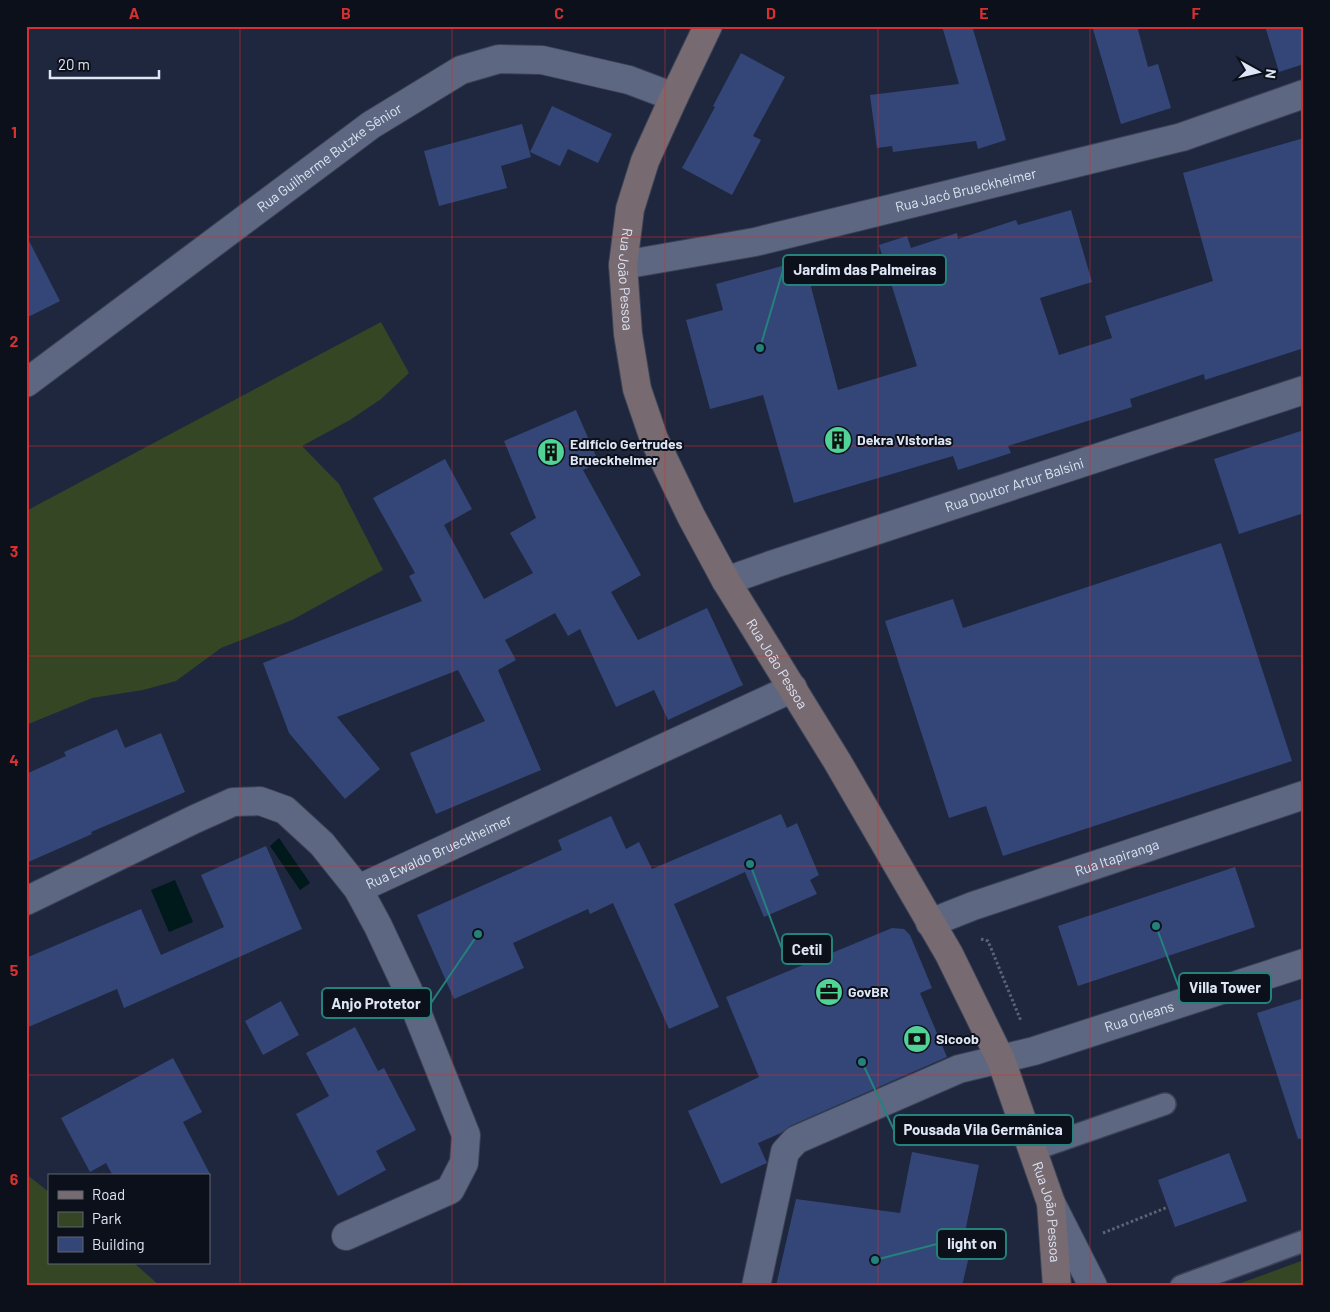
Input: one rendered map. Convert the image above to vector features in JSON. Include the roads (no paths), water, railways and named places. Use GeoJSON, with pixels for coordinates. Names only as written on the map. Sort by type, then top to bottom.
{"type":"FeatureCollection","features":[{"type":"Feature","properties":{"kind":"main road","name":"Rua João Pessoa"},"geometry":{"type":"LineString","coordinates":[[708,26],[645,161],[630,209],[622,265],[628,334],[637,389],[654,438],[691,516],[726,581],[837,761],[949,954],[1001,1060],[1051,1203],[1057,1286]]}},
{"type":"Feature","properties":{"kind":"street","name":"Rua Guilherme Butzke Sênior"},"geometry":{"type":"LineString","coordinates":[[26,383],[371,125],[461,70],[499,59],[542,60],[629,80],[674,97]]}},
{"type":"Feature","properties":{"kind":"street","name":"Rua Jacó Brueckheimer"},"geometry":{"type":"LineString","coordinates":[[622,265],[756,242],[1182,138],[1304,94]]}},
{"type":"Feature","properties":{"kind":"street","name":"Rua Doutor Artur Balsini"},"geometry":{"type":"LineString","coordinates":[[726,581],[1304,390]]}},
{"type":"Feature","properties":{"kind":"street","name":"Rua Ewaldo Brueckheimer"},"geometry":{"type":"LineString","coordinates":[[26,901],[233,802],[260,801],[285,810],[322,844],[358,888],[793,688]]}},
{"type":"Feature","properties":{"kind":"street","name":"Rua Itapiranga"},"geometry":{"type":"LineString","coordinates":[[930,923],[973,906],[1304,795]]}},
{"type":"Feature","properties":{"kind":"street"},"geometry":{"type":"LineString","coordinates":[[346,1236],[450,1190],[464,1163],[466,1135],[408,990],[358,888]]}},
{"type":"Feature","properties":{"kind":"street","name":"Rua Orleans"},"geometry":{"type":"LineString","coordinates":[[756,1286],[785,1152],[796,1140],[959,1069],[1034,1051],[1304,963]]}},
{"type":"Feature","properties":{"kind":"street"},"geometry":{"type":"LineString","coordinates":[[1051,1203],[1093,1286]]}},
{"type":"Feature","properties":{"kind":"lane"},"geometry":{"type":"LineString","coordinates":[[1033,1150],[1164,1104]]}},
{"type":"Feature","properties":{"kind":"lane"},"geometry":{"type":"LineString","coordinates":[[1181,1286],[1304,1241]]}},
{"type":"Feature","properties":{"kind":"place","name":"Jardim das Palmeiras"},"geometry":{"type":"Point","coordinates":[760,348]}},
{"type":"Feature","properties":{"kind":"place","name":"Dekra Vistorias"},"geometry":{"type":"Point","coordinates":[838,440]}},
{"type":"Feature","properties":{"kind":"place","name":"Edifício Gertrudes Brueckheimer"},"geometry":{"type":"Point","coordinates":[551,452]}},
{"type":"Feature","properties":{"kind":"place","name":"Cetil"},"geometry":{"type":"Point","coordinates":[750,864]}},
{"type":"Feature","properties":{"kind":"place","name":"Villa Tower"},"geometry":{"type":"Point","coordinates":[1156,926]}},
{"type":"Feature","properties":{"kind":"place","name":"Anjo Protetor"},"geometry":{"type":"Point","coordinates":[478,934]}},
{"type":"Feature","properties":{"kind":"place","name":"GovBR"},"geometry":{"type":"Point","coordinates":[829,992]}},
{"type":"Feature","properties":{"kind":"place","name":"Sicoob"},"geometry":{"type":"Point","coordinates":[917,1039]}},
{"type":"Feature","properties":{"kind":"place","name":"Pousada Vila Germânica"},"geometry":{"type":"Point","coordinates":[862,1062]}},
{"type":"Feature","properties":{"kind":"place","name":"light on"},"geometry":{"type":"Point","coordinates":[875,1260]}}]}
